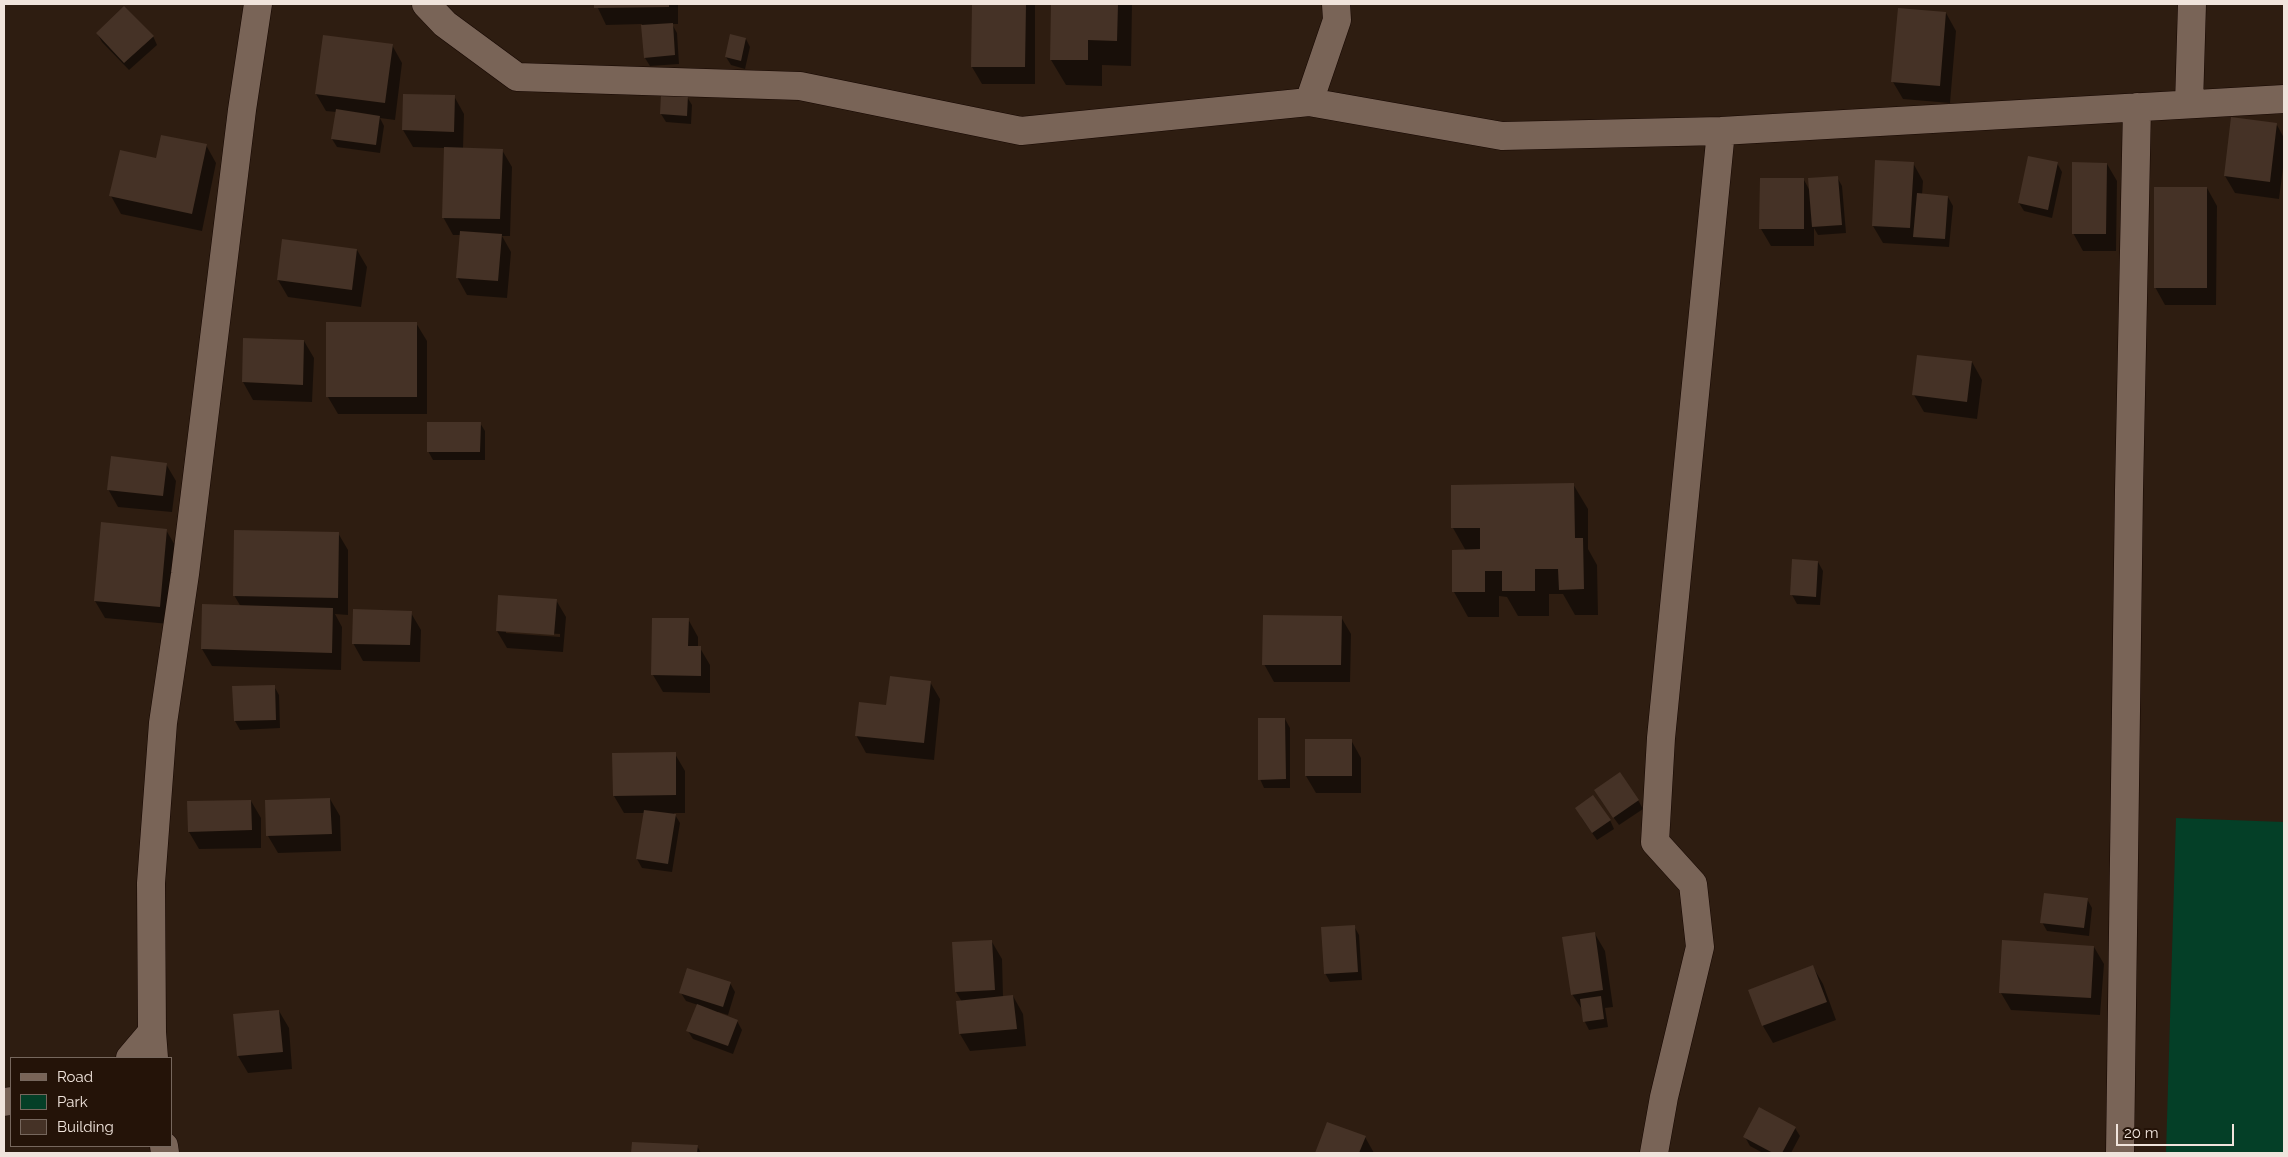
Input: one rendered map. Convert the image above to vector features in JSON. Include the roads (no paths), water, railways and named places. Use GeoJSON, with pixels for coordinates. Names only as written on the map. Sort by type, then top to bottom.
{"type":"FeatureCollection","features":[{"type":"Feature","properties":{"kind":"street"},"geometry":{"type":"LineString","coordinates":[[154,1057],[152,1032],[151,883],[163,723],[186,574],[242,110],[258,4]]}},
{"type":"Feature","properties":{"kind":"street"},"geometry":{"type":"LineString","coordinates":[[426,4],[446,24],[517,76],[800,86],[1021,131],[1310,102],[1502,136],[1720,131],[2284,98]]}},
{"type":"Feature","properties":{"kind":"street"},"geometry":{"type":"LineString","coordinates":[[1310,102],[1336,20],[1336,4]]}},
{"type":"Feature","properties":{"kind":"street"},"geometry":{"type":"LineString","coordinates":[[2190,104],[2192,4]]}},
{"type":"Feature","properties":{"kind":"street"},"geometry":{"type":"LineString","coordinates":[[2120,1153],[2129,480],[2137,107]]}},
{"type":"Feature","properties":{"kind":"street"},"geometry":{"type":"LineString","coordinates":[[1654,1153],[1664,1097],[1700,947],[1693,884],[1655,842],[1661,738],[1720,131]]}},
{"type":"Feature","properties":{"kind":"street"},"geometry":{"type":"LineString","coordinates":[[131,1057],[152,1032]]}}]}
